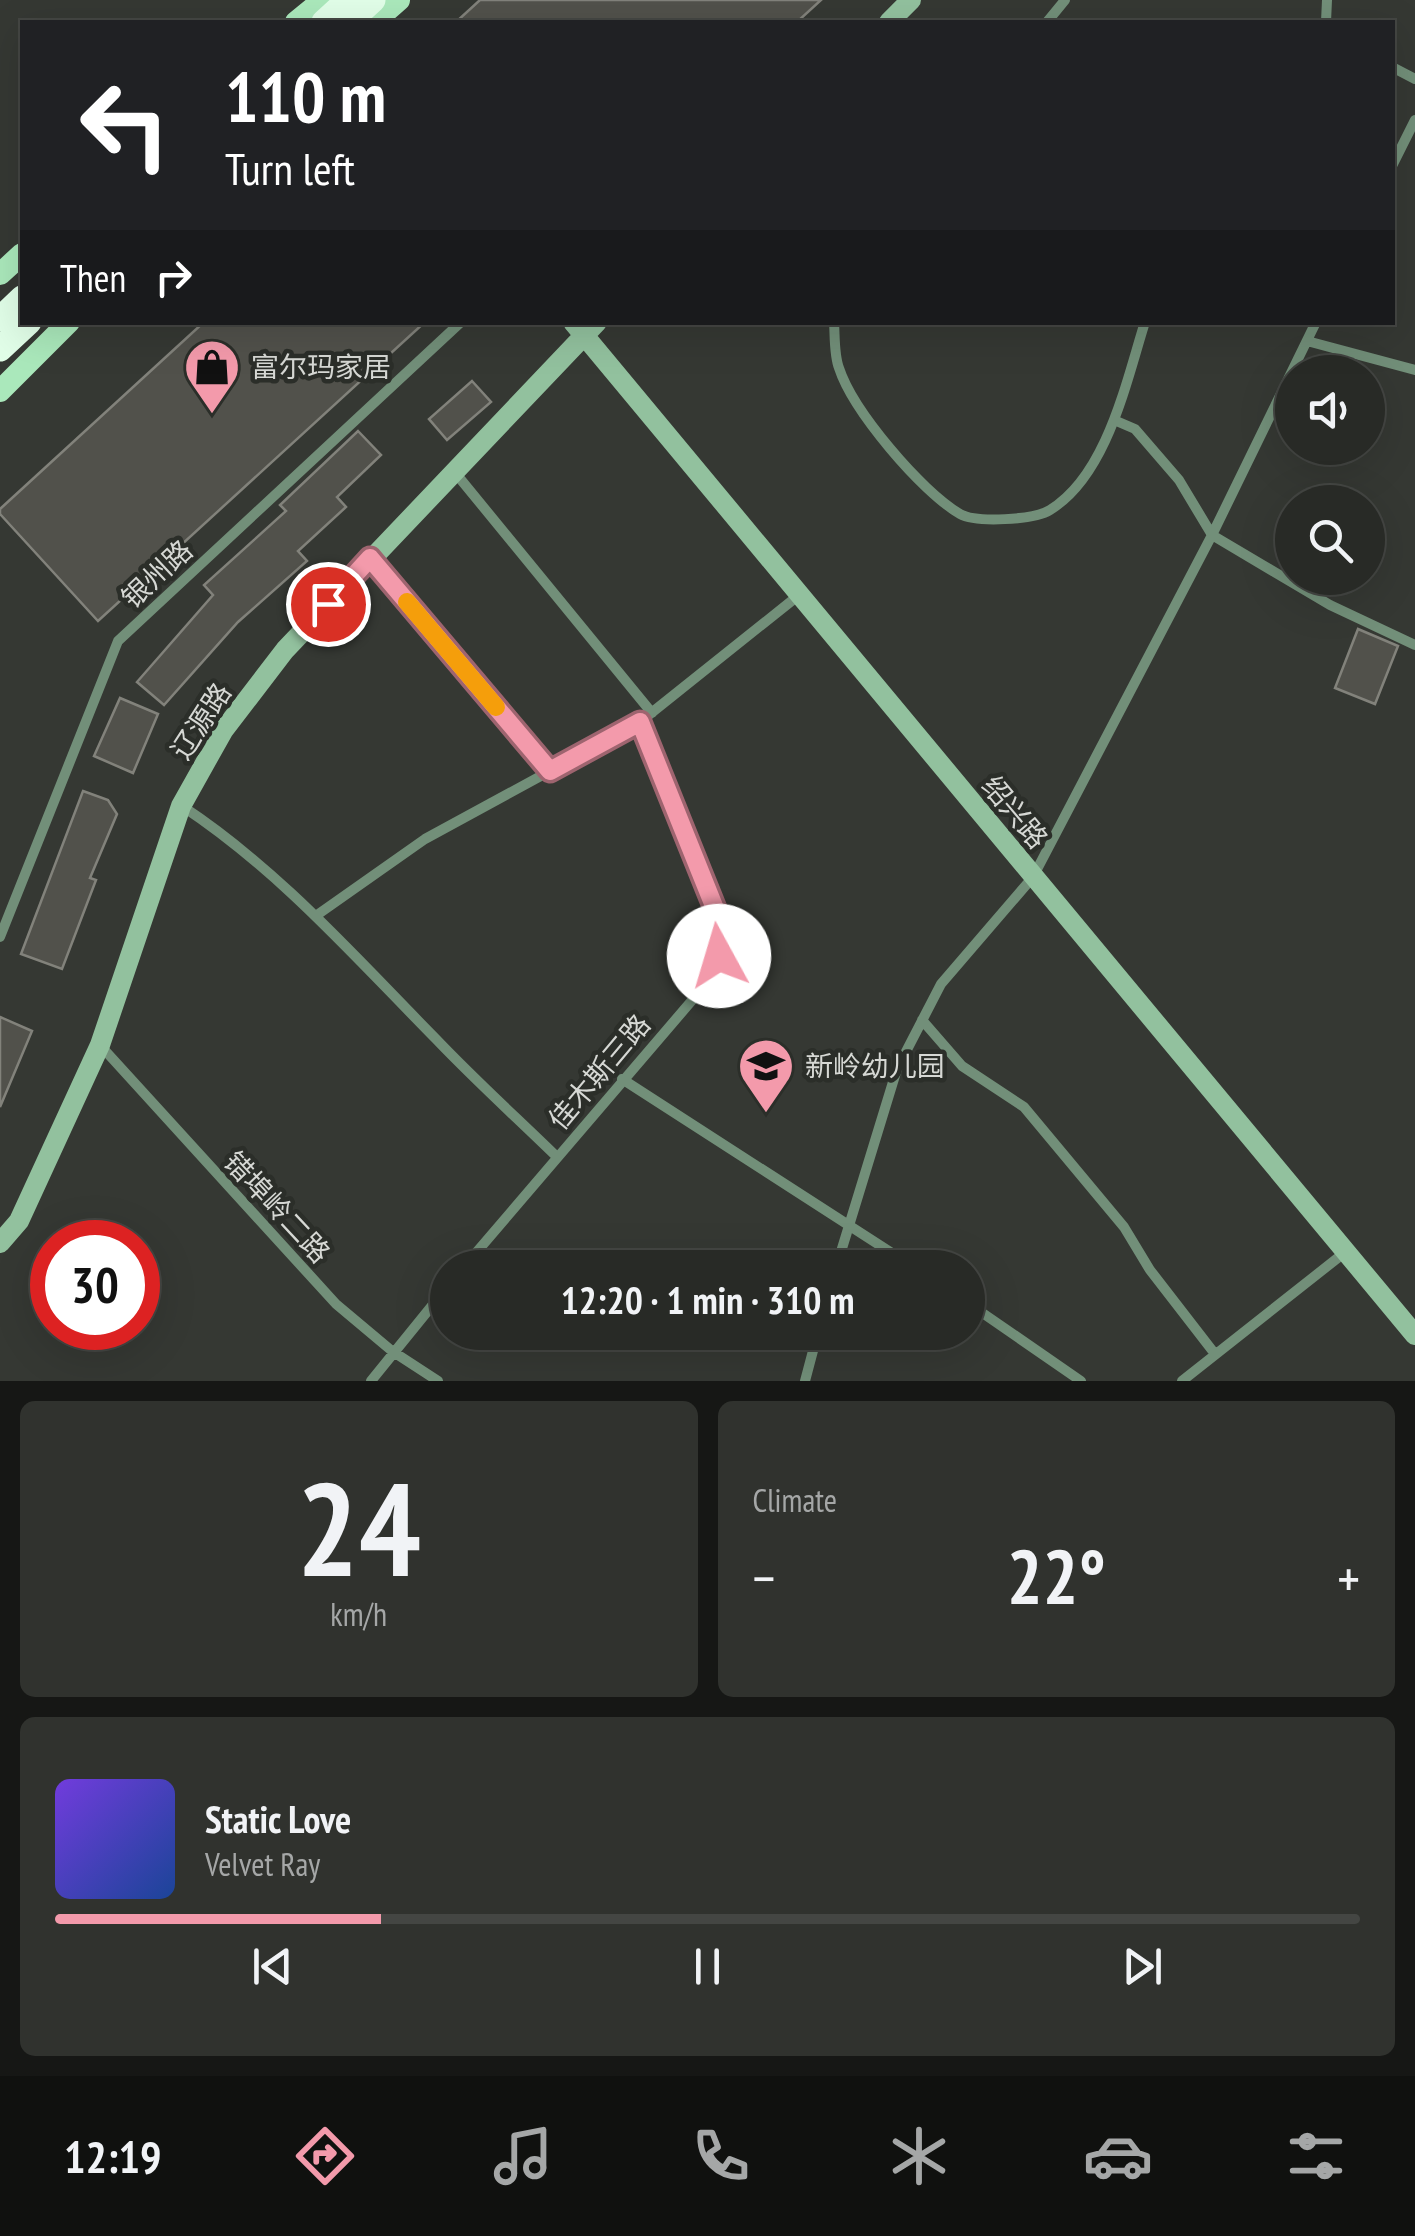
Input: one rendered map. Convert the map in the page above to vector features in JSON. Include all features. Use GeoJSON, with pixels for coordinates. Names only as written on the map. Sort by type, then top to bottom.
{"type":"FeatureCollection","features":[{"type":"Feature","properties":{"kind":"highway"},"geometry":{"type":"LineString","coordinates":[[314,13],[348,0]]}},
{"type":"Feature","properties":{"kind":"highway"},"geometry":{"type":"LineString","coordinates":[[351,20],[373,0]]}},
{"type":"Feature","properties":{"kind":"highway"},"geometry":{"type":"LineString","coordinates":[[0,352],[17,315]]}},
{"type":"Feature","properties":{"kind":"main road"},"geometry":{"type":"LineString","coordinates":[[376,20],[398,0]]}},
{"type":"Feature","properties":{"kind":"main road"},"geometry":{"type":"LineString","coordinates":[[0,274],[20,256]]}},
{"type":"Feature","properties":{"kind":"main road"},"geometry":{"type":"LineString","coordinates":[[0,392],[66,325]]}},
{"type":"Feature","properties":{"kind":"street"},"geometry":{"type":"LineString","coordinates":[[891,20],[911,0]]}},
{"type":"Feature","properties":{"kind":"street"},"geometry":{"type":"LineString","coordinates":[[1049,20],[1065,0]]}},
{"type":"Feature","properties":{"kind":"street"},"geometry":{"type":"LineString","coordinates":[[1395,160],[1415,120]]}},
{"type":"Feature","properties":{"kind":"street","name":"银州路"},"geometry":{"type":"LineString","coordinates":[[0,937],[118,641],[458,325]]}},
{"type":"Feature","properties":{"kind":"street"},"geometry":{"type":"LineString","coordinates":[[834,325],[838,366],[859,411],[934,494],[964,516],[1022,519],[1049,511],[1083,480],[1114,420],[1144,325]]}},
{"type":"Feature","properties":{"kind":"street"},"geometry":{"type":"LineString","coordinates":[[841,1250],[897,1069],[922,1020],[941,984],[1033,877],[1212,535],[1314,325]]}},
{"type":"Feature","properties":{"kind":"street","name":"辽源路"},"geometry":{"type":"LineString","coordinates":[[0,1243],[19,1220],[100,1045],[181,806],[223,731],[285,650],[585,327]]}},
{"type":"Feature","properties":{"kind":"street","name":"绍兴路"},"geometry":{"type":"LineString","coordinates":[[585,327],[800,596],[1415,1335]]}},
{"type":"Feature","properties":{"kind":"street"},"geometry":{"type":"LineString","coordinates":[[1307,340],[1415,370]]}},
{"type":"Feature","properties":{"kind":"street"},"geometry":{"type":"LineString","coordinates":[[1114,420],[1135,429],[1179,480],[1212,535],[1330,605],[1415,645]]}},
{"type":"Feature","properties":{"kind":"street"},"geometry":{"type":"LineString","coordinates":[[453,470],[652,713]]}},
{"type":"Feature","properties":{"kind":"street"},"geometry":{"type":"LineString","coordinates":[[370,558],[550,771]]}},
{"type":"Feature","properties":{"kind":"street"},"geometry":{"type":"LineString","coordinates":[[317,916],[425,839],[640,722],[800,596]]}},
{"type":"Feature","properties":{"kind":"street","name":"佳木斯三路"},"geometry":{"type":"LineString","coordinates":[[478,1250],[706,984],[719,956],[716,911],[640,722]]}},
{"type":"Feature","properties":{"kind":"street"},"geometry":{"type":"LineString","coordinates":[[181,806],[226,836],[317,916],[438,1042],[557,1157]]}},
{"type":"Feature","properties":{"kind":"street"},"geometry":{"type":"LineString","coordinates":[[922,1020],[962,1066],[1024,1107],[1124,1227],[1150,1270],[1215,1354]]}},
{"type":"Feature","properties":{"kind":"street","name":"错埠岭二路"},"geometry":{"type":"LineString","coordinates":[[100,1045],[336,1304],[392,1352],[438,1381]]}},
{"type":"Feature","properties":{"kind":"street"},"geometry":{"type":"LineString","coordinates":[[622,1079],[889,1250]]}},
{"type":"Feature","properties":{"kind":"street"},"geometry":{"type":"LineString","coordinates":[[1182,1381],[1344,1253]]}},
{"type":"Feature","properties":{"kind":"street"},"geometry":{"type":"LineString","coordinates":[[371,1381],[430,1307]]}},
{"type":"Feature","properties":{"kind":"street"},"geometry":{"type":"LineString","coordinates":[[1392,1308],[1415,1310]]}},
{"type":"Feature","properties":{"kind":"street"},"geometry":{"type":"LineString","coordinates":[[985,1315],[1081,1381]]}},
{"type":"Feature","properties":{"kind":"street"},"geometry":{"type":"LineString","coordinates":[[805,1381],[813,1350]]}},
{"type":"Feature","properties":{"kind":"building"},"geometry":{"type":"Polygon","coordinates":[[[480,0],[821,0],[799,20],[458,20],[480,0]]]}},
{"type":"Feature","properties":{"kind":"building","name":"富尔玛家居"},"geometry":{"type":"Polygon","coordinates":[[[201,325],[422,325],[98,621],[0,514],[0,509],[201,325]]]}},
{"type":"Feature","properties":{"kind":"building"},"geometry":{"type":"Polygon","coordinates":[[[472,381],[491,402],[447,440],[429,419],[472,381]]]}},
{"type":"Feature","properties":{"kind":"building"},"geometry":{"type":"Polygon","coordinates":[[[358,431],[381,455],[337,497],[346,507],[298,551],[307,561],[238,622],[164,705],[137,682],[213,595],[204,585],[286,511],[280,505],[358,431]]]}},
{"type":"Feature","properties":{"kind":"building"},"geometry":{"type":"Polygon","coordinates":[[[1358,629],[1398,646],[1375,704],[1335,688],[1358,629]]]}},
{"type":"Feature","properties":{"kind":"building"},"geometry":{"type":"Polygon","coordinates":[[[120,698],[158,714],[133,773],[94,756],[120,698]]]}},
{"type":"Feature","properties":{"kind":"building"},"geometry":{"type":"Polygon","coordinates":[[[83,791],[108,800],[117,814],[90,878],[96,880],[62,969],[21,954],[83,791]]]}},
{"type":"Feature","properties":{"kind":"building"},"geometry":{"type":"Polygon","coordinates":[[[0,1017],[32,1031],[0,1107],[0,1017]]]}},
{"type":"Feature","properties":{"kind":"slow traffic"},"geometry":{"type":"LineString","coordinates":[[407,602],[496,707]]}},
{"type":"Feature","properties":{"kind":"place","name":"富尔玛家居"},"geometry":{"type":"Point","coordinates":[212,416]}},
{"type":"Feature","properties":{"kind":"place","name":"新岭幼儿园"},"geometry":{"type":"Point","coordinates":[766,1115]}},
{"type":"Feature","properties":{"kind":"route"},"geometry":{"type":"LineString","coordinates":[[328,604],[370,558],[550,771],[640,722],[716,911],[719,956]]}}]}
